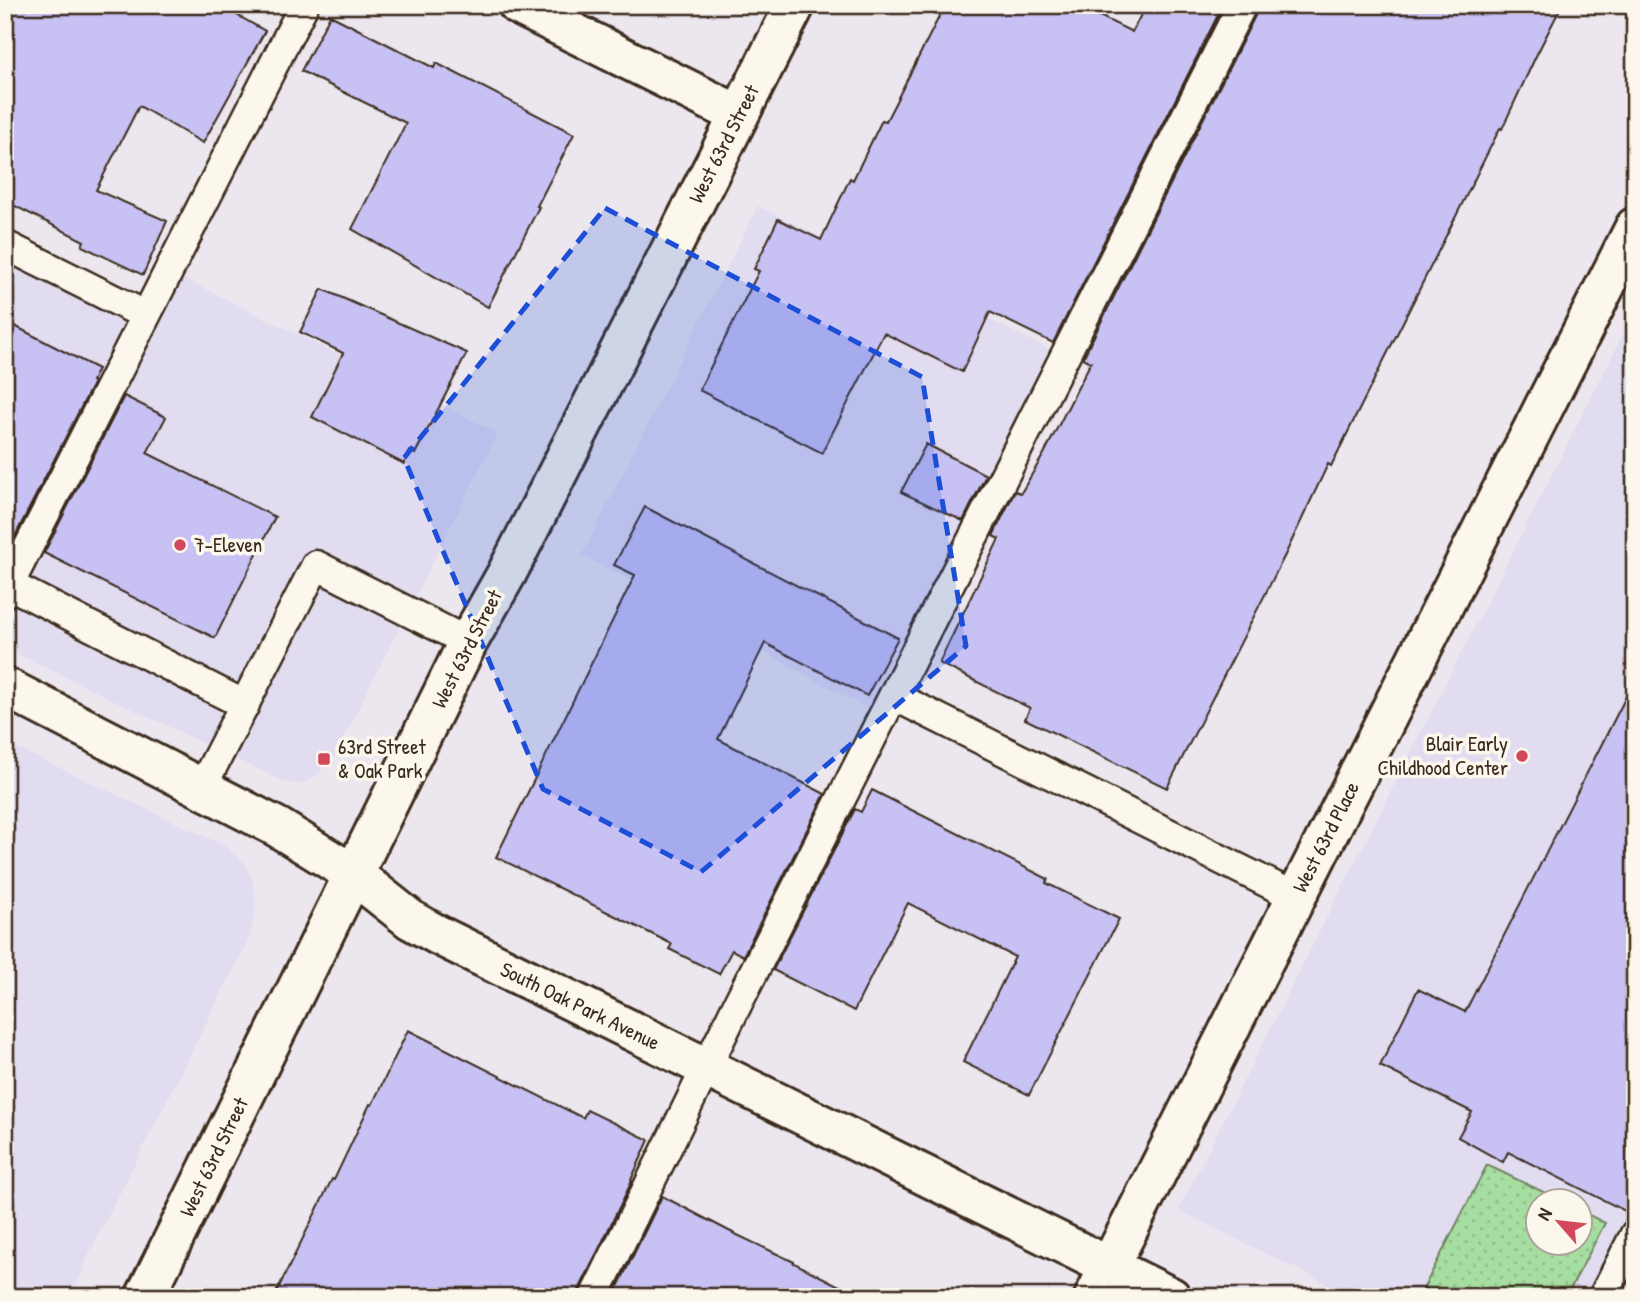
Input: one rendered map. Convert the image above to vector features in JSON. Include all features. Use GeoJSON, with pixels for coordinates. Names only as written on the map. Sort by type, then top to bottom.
{"type":"FeatureCollection","features":[{"type":"Feature","properties":{"kind":"street"},"geometry":{"type":"LineString","coordinates":[[518,5],[739,116]]}},
{"type":"Feature","properties":{"kind":"street","name":"West 63rd Street"},"geometry":{"type":"LineString","coordinates":[[145,1297],[468,642],[507,573],[795,5]]}},
{"type":"Feature","properties":{"kind":"street","name":"West 63rd Place"},"geometry":{"type":"LineString","coordinates":[[1102,1281],[1635,227]]}},
{"type":"Feature","properties":{"kind":"street","name":"South Oak Park Avenue"},"geometry":{"type":"LineString","coordinates":[[5,687],[277,827],[353,874],[411,920],[438,935],[707,1069],[1102,1281],[1171,1297]]}},
{"type":"Feature","properties":{"kind":"lane"},"geometry":{"type":"LineString","coordinates":[[245,705],[8,589],[304,5]]}},
{"type":"Feature","properties":{"kind":"lane"},"geometry":{"type":"LineString","coordinates":[[593,1297],[737,1004],[1242,5]]}},
{"type":"Feature","properties":{"kind":"lane"},"geometry":{"type":"LineString","coordinates":[[5,245],[145,315]]}},
{"type":"Feature","properties":{"kind":"lane"},"geometry":{"type":"LineString","coordinates":[[202,788],[316,565],[468,642]]}},
{"type":"Feature","properties":{"kind":"lane"},"geometry":{"type":"LineString","coordinates":[[894,696],[1296,897]]}},
{"type":"Feature","properties":{"kind":"lane"},"geometry":{"type":"LineString","coordinates":[[1603,1297],[1635,1234]]}},
{"type":"Feature","properties":{"kind":"highlighted area"},"geometry":{"type":"Polygon","coordinates":[[[605,208],[922,377],[966,646],[701,872],[543,789],[404,458],[605,208]]]}},
{"type":"Feature","properties":{"kind":"shaded area"},"geometry":{"type":"Polygon","coordinates":[[[758,206],[1057,353],[875,712],[582,555],[758,206]]]}},
{"type":"Feature","properties":{"kind":"shaded area"},"geometry":{"type":"Polygon","coordinates":[[[5,250],[150,322],[175,274],[498,433],[335,755],[315,777],[301,784],[284,782],[5,648],[5,250]]]}},
{"type":"Feature","properties":{"kind":"shaded area","name":"Blair Early Childhood Center"},"geometry":{"type":"Polygon","coordinates":[[[1635,311],[1635,1201],[1587,1297],[1353,1297],[1178,1210],[1635,311]]]}},
{"type":"Feature","properties":{"kind":"shaded area"},"geometry":{"type":"Polygon","coordinates":[[[5,742],[225,846],[244,862],[253,882],[256,905],[250,937],[91,1250],[72,1297],[5,1297],[5,742]]]}},
{"type":"Feature","properties":{"kind":"green space"},"geometry":{"type":"Polygon","coordinates":[[[1487,1165],[1531,1186],[1524,1186],[1524,1256],[1588,1256],[1566,1297],[1419,1297],[1487,1165]]]}},
{"type":"Feature","properties":{"kind":"green space"},"geometry":{"type":"Polygon","coordinates":[[[1594,1218],[1605,1223],[1594,1244],[1594,1218]]]}},
{"type":"Feature","properties":{"kind":"building"},"geometry":{"type":"Polygon","coordinates":[[[5,5],[219,5],[265,31],[203,143],[139,106],[96,190],[167,221],[143,275],[82,246],[84,241],[5,201],[5,5]]]}},
{"type":"Feature","properties":{"kind":"building"},"geometry":{"type":"Polygon","coordinates":[[[945,5],[1077,5],[1132,32],[1146,5],[1223,5],[1053,343],[990,312],[962,372],[884,333],[822,453],[699,390],[759,271],[754,269],[778,219],[821,240],[850,178],[853,180],[882,120],[886,121],[945,5]]]}},
{"type":"Feature","properties":{"kind":"building"},"geometry":{"type":"Polygon","coordinates":[[[1258,5],[1562,5],[1502,129],[1500,128],[1331,466],[1328,464],[1167,788],[1025,719],[1030,708],[939,663],[999,539],[993,536],[1015,491],[1021,493],[1045,452],[1091,362],[1083,358],[1257,12],[1258,5]]]}},
{"type":"Feature","properties":{"kind":"building"},"geometry":{"type":"Polygon","coordinates":[[[330,15],[434,68],[436,63],[574,134],[488,307],[352,229],[406,123],[301,71],[330,15]]]}},
{"type":"Feature","properties":{"kind":"building"},"geometry":{"type":"Polygon","coordinates":[[[322,289],[467,353],[415,454],[410,451],[404,464],[312,417],[343,353],[300,332],[322,289]]]}},
{"type":"Feature","properties":{"kind":"building"},"geometry":{"type":"Polygon","coordinates":[[[5,321],[98,369],[92,381],[94,382],[14,538],[5,533],[5,321]]]}},
{"type":"Feature","properties":{"kind":"building","name":"7-Eleven"},"geometry":{"type":"Polygon","coordinates":[[[124,396],[166,417],[147,453],[275,517],[215,638],[44,553],[124,396]]]}},
{"type":"Feature","properties":{"kind":"building"},"geometry":{"type":"Polygon","coordinates":[[[926,444],[986,475],[963,521],[901,492],[926,444]]]}},
{"type":"Feature","properties":{"kind":"building"},"geometry":{"type":"Polygon","coordinates":[[[645,507],[898,638],[867,696],[765,643],[718,739],[825,794],[743,956],[732,950],[719,974],[669,949],[672,944],[496,857],[635,575],[614,565],[645,507]]]}},
{"type":"Feature","properties":{"kind":"building"},"geometry":{"type":"Polygon","coordinates":[[[1635,679],[1635,1216],[1594,1195],[1594,1186],[1575,1186],[1508,1152],[1503,1162],[1458,1137],[1472,1112],[1380,1066],[1418,989],[1465,1012],[1635,679]]]}},
{"type":"Feature","properties":{"kind":"building"},"geometry":{"type":"Polygon","coordinates":[[[872,790],[1048,879],[1046,883],[1119,919],[1029,1095],[963,1062],[1015,957],[908,903],[854,1011],[773,970],[855,809],[861,812],[872,790]]]}},
{"type":"Feature","properties":{"kind":"building"},"geometry":{"type":"Polygon","coordinates":[[[408,1030],[583,1118],[587,1110],[649,1140],[578,1297],[274,1297],[408,1030]]]}},
{"type":"Feature","properties":{"kind":"building"},"geometry":{"type":"Polygon","coordinates":[[[662,1196],[794,1262],[861,1297],[613,1297],[662,1196]]]}},
{"type":"Feature","properties":{"kind":"place","name":"7-Eleven"},"geometry":{"type":"Point","coordinates":[180,545]}},
{"type":"Feature","properties":{"kind":"place","name":"Blair Early Childhood Center"},"geometry":{"type":"Point","coordinates":[1522,756]}},
{"type":"Feature","properties":{"kind":"place","name":"63rd Street & Oak Park"},"geometry":{"type":"Point","coordinates":[324,759]}}]}
